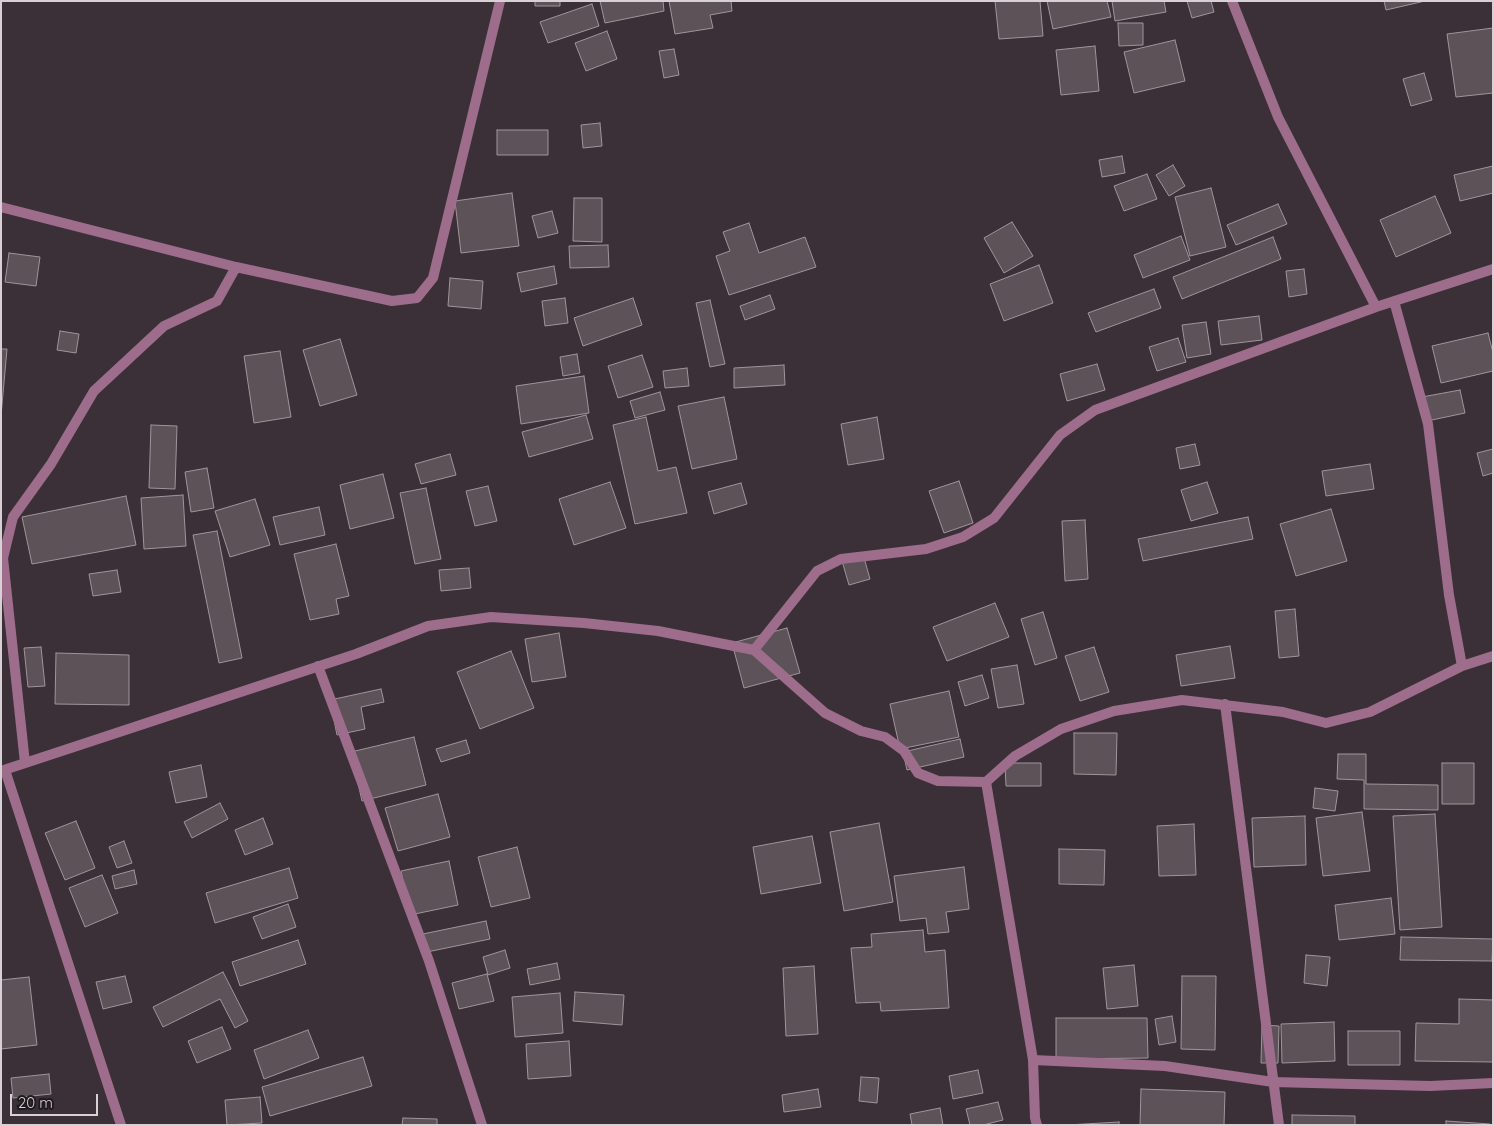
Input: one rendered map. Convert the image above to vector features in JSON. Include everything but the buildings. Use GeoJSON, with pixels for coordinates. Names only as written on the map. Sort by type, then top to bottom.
{"type":"FeatureCollection","features":[{"type":"Feature","properties":{"kind":"street"},"geometry":{"type":"LineString","coordinates":[[1,207],[236,267],[392,302],[417,298],[433,278],[500,1]]}},
{"type":"Feature","properties":{"kind":"street"},"geometry":{"type":"LineString","coordinates":[[1232,1],[1278,117],[1376,307]]}},
{"type":"Feature","properties":{"kind":"street"},"geometry":{"type":"LineString","coordinates":[[25,763],[3,558],[13,517],[51,464],[94,392],[164,326],[217,301],[236,267]]}},
{"type":"Feature","properties":{"kind":"street"},"geometry":{"type":"LineString","coordinates":[[754,650],[816,571],[841,559],[926,549],[963,537],[994,518],[1060,435],[1095,410],[1376,307],[1493,269]]}},
{"type":"Feature","properties":{"kind":"street"},"geometry":{"type":"LineString","coordinates":[[1394,301],[1428,424],[1449,595],[1462,666]]}},
{"type":"Feature","properties":{"kind":"street"},"geometry":{"type":"LineString","coordinates":[[121,1125],[3,770],[356,654],[428,626],[491,617],[584,623],[658,631],[754,650],[825,714],[861,731],[885,737],[904,751],[918,773],[938,781],[986,782],[1015,756],[1061,729],[1114,711],[1182,700],[1283,712],[1326,723],[1370,712],[1462,666],[1493,656]]}},
{"type":"Feature","properties":{"kind":"street"},"geometry":{"type":"LineString","coordinates":[[318,666],[429,961],[482,1125]]}},
{"type":"Feature","properties":{"kind":"street"},"geometry":{"type":"LineString","coordinates":[[1226,704],[1279,1125]]}},
{"type":"Feature","properties":{"kind":"street"},"geometry":{"type":"LineString","coordinates":[[986,782],[1033,1060],[1035,1118],[1037,1125]]}},
{"type":"Feature","properties":{"kind":"street"},"geometry":{"type":"LineString","coordinates":[[1033,1060],[1165,1066],[1273,1082],[1430,1086],[1493,1083]]}}]}
